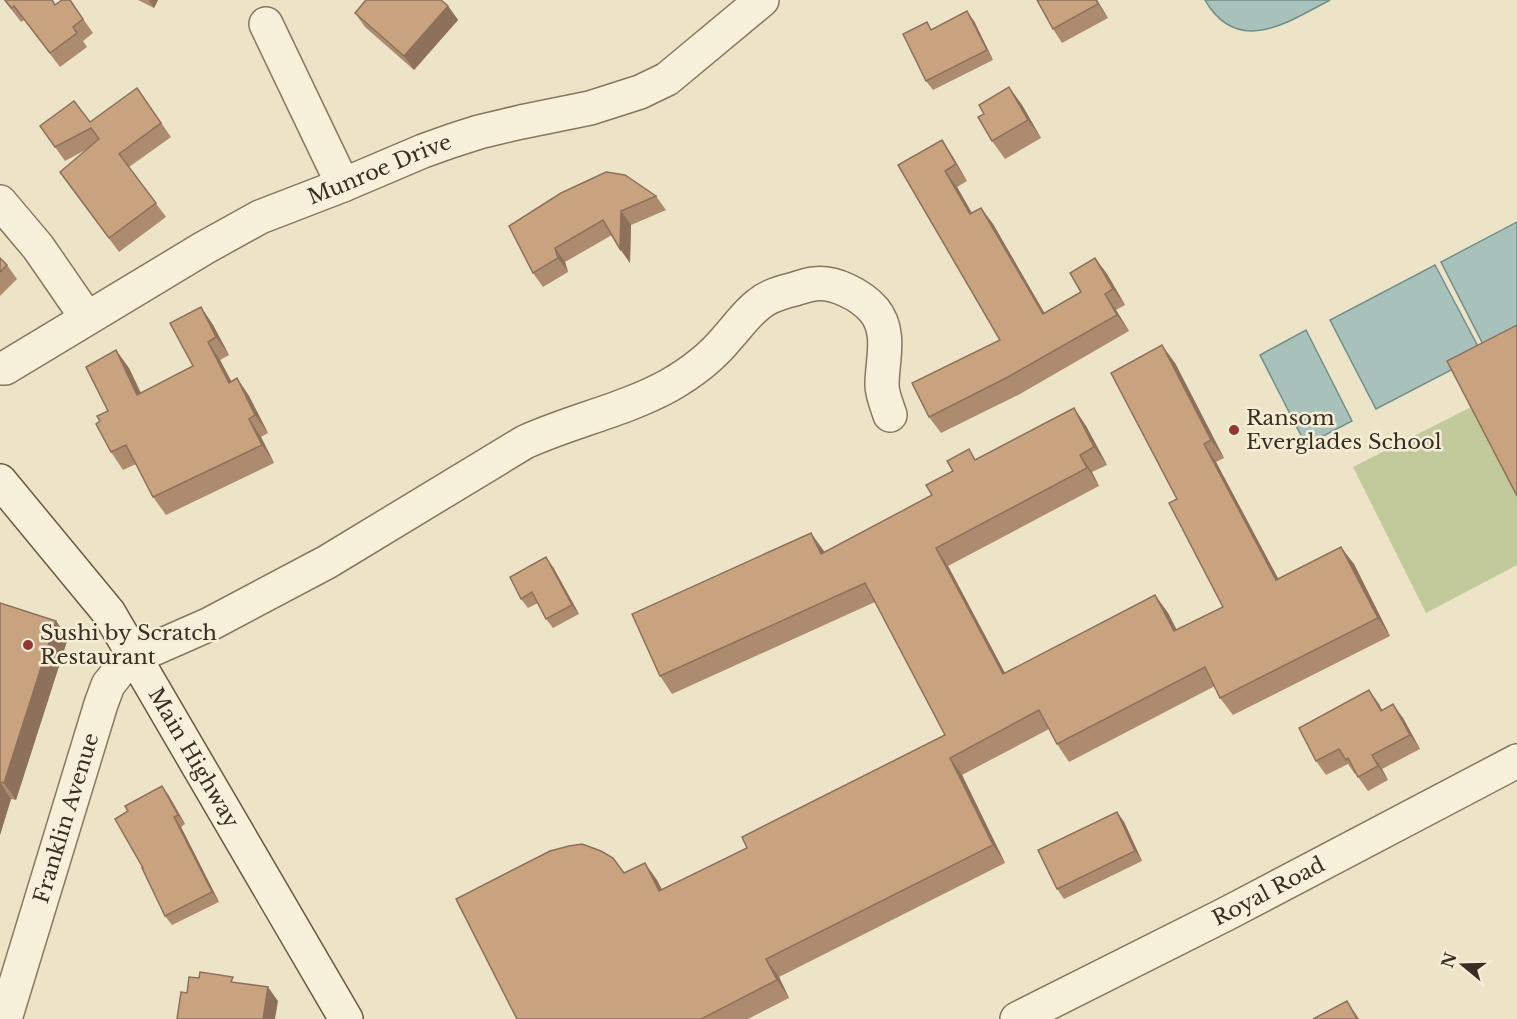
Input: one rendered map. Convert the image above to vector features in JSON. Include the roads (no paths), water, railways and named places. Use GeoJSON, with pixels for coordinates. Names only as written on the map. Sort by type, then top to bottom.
{"type":"FeatureCollection","features":[{"type":"Feature","properties":{"kind":"street","name":"Munroe Drive"},"geometry":{"type":"LineString","coordinates":[[2,372],[87,318],[260,217],[461,138],[521,122],[590,108],[640,92],[667,79],[730,13],[762,0]]}},
{"type":"Feature","properties":{"kind":"street"},"geometry":{"type":"LineString","coordinates":[[266,24],[343,185]]}},
{"type":"Feature","properties":{"kind":"street"},"geometry":{"type":"LineString","coordinates":[[0,202],[38,247],[87,318]]}},
{"type":"Feature","properties":{"kind":"street"},"geometry":{"type":"LineString","coordinates":[[150,651],[210,624],[327,562],[525,442],[667,387],[704,362],[760,302],[772,296],[816,284],[837,286],[859,296],[875,311],[883,327],[885,350],[882,387],[890,415]]}},
{"type":"Feature","properties":{"kind":"street","name":"Main Highway"},"geometry":{"type":"LineString","coordinates":[[0,481],[109,614],[150,651],[346,1019]]}},
{"type":"Feature","properties":{"kind":"street","name":"Franklin Avenue"},"geometry":{"type":"LineString","coordinates":[[5,1019],[108,685],[119,671],[150,651]]}},
{"type":"Feature","properties":{"kind":"street","name":"Royal Road"},"geometry":{"type":"LineString","coordinates":[[1017,1019],[1226,914],[1517,761]]}},
{"type":"Feature","properties":{"kind":"water"},"geometry":{"type":"Polygon","coordinates":[[[1205,0],[1330,0],[1281,25],[1264,30],[1248,31],[1233,27],[1218,17],[1205,0]]]}},
{"type":"Feature","properties":{"kind":"water"},"geometry":{"type":"Polygon","coordinates":[[[1517,222],[1517,336],[1487,352],[1441,262],[1517,222]]]}},
{"type":"Feature","properties":{"kind":"water"},"geometry":{"type":"Polygon","coordinates":[[[1435,265],[1482,354],[1376,409],[1330,320],[1435,265]]]}},
{"type":"Feature","properties":{"kind":"water"},"geometry":{"type":"Polygon","coordinates":[[[1306,330],[1352,421],[1306,445],[1260,355],[1306,330]]]}},
{"type":"Feature","properties":{"kind":"place","name":"Ransom Everglades School"},"geometry":{"type":"Point","coordinates":[1234,430]}},
{"type":"Feature","properties":{"kind":"place","name":"Sushi by Scratch Restaurant"},"geometry":{"type":"Point","coordinates":[28,645]}}]}
